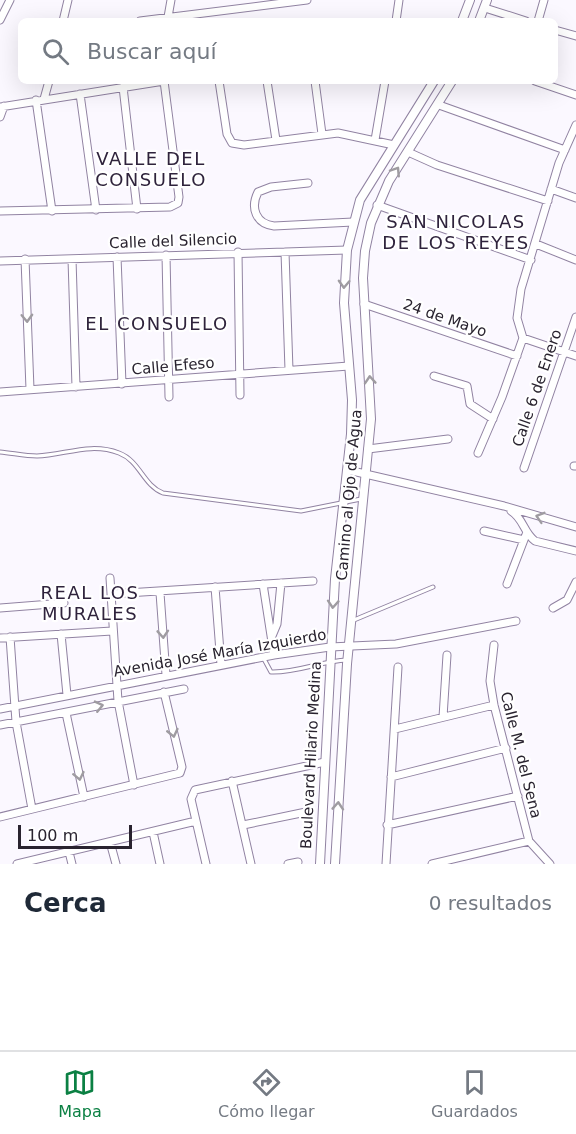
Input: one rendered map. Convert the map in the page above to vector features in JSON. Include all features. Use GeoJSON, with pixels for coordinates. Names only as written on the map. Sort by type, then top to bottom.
{"type":"FeatureCollection","features":[{"type":"Feature","properties":{"kind":"street"},"geometry":{"type":"LineString","coordinates":[[64,18],[68,0]]}},
{"type":"Feature","properties":{"kind":"street"},"geometry":{"type":"LineString","coordinates":[[168,17],[171,0]]}},
{"type":"Feature","properties":{"kind":"street"},"geometry":{"type":"LineString","coordinates":[[161,18],[307,0]]}},
{"type":"Feature","properties":{"kind":"street"},"geometry":{"type":"LineString","coordinates":[[396,18],[399,0]]}},
{"type":"Feature","properties":{"kind":"street"},"geometry":{"type":"LineString","coordinates":[[463,18],[470,0]]}},
{"type":"Feature","properties":{"kind":"street"},"geometry":{"type":"LineString","coordinates":[[539,18],[544,0]]}},
{"type":"Feature","properties":{"kind":"street"},"geometry":{"type":"LineString","coordinates":[[0,1],[10,1],[0,20]]}},
{"type":"Feature","properties":{"kind":"street"},"geometry":{"type":"LineString","coordinates":[[480,18],[486,4],[519,18]]}},
{"type":"Feature","properties":{"kind":"street"},"geometry":{"type":"LineString","coordinates":[[558,31],[576,36]]}},
{"type":"Feature","properties":{"kind":"street"},"geometry":{"type":"LineString","coordinates":[[48,84],[40,100],[52,211]]}},
{"type":"Feature","properties":{"kind":"street"},"geometry":{"type":"LineString","coordinates":[[0,117],[2,107],[144,84]]}},
{"type":"Feature","properties":{"kind":"street"},"geometry":{"type":"LineString","coordinates":[[0,211],[137,209],[170,207],[178,203],[164,84]]}},
{"type":"Feature","properties":{"kind":"street"},"geometry":{"type":"LineString","coordinates":[[219,84],[227,134],[232,143],[244,145],[322,134],[352,134],[394,145]]}},
{"type":"Feature","properties":{"kind":"street"},"geometry":{"type":"LineString","coordinates":[[267,84],[276,140]]}},
{"type":"Feature","properties":{"kind":"street"},"geometry":{"type":"LineString","coordinates":[[315,84],[322,134]]}},
{"type":"Feature","properties":{"kind":"street"},"geometry":{"type":"LineString","coordinates":[[375,140],[384,84]]}},
{"type":"Feature","properties":{"kind":"street","name":"Camino al Ojo de Agua"},"geometry":{"type":"LineString","coordinates":[[330,646],[348,470],[352,400],[344,303],[347,250],[360,200],[432,84]]}},
{"type":"Feature","properties":{"kind":"street","name":"Camino al Ojo de Agua"},"geometry":{"type":"LineString","coordinates":[[349,647],[371,396],[364,304],[365,251],[377,205],[450,84]]}},
{"type":"Feature","properties":{"kind":"street"},"geometry":{"type":"LineString","coordinates":[[544,84],[576,95]]}},
{"type":"Feature","properties":{"kind":"street"},"geometry":{"type":"LineString","coordinates":[[123,87],[137,209]]}},
{"type":"Feature","properties":{"kind":"street"},"geometry":{"type":"LineString","coordinates":[[80,94],[96,210]]}},
{"type":"Feature","properties":{"kind":"street"},"geometry":{"type":"LineString","coordinates":[[439,105],[565,150]]}},
{"type":"Feature","properties":{"kind":"street"},"geometry":{"type":"LineString","coordinates":[[478,453],[523,338],[517,308],[551,189],[565,150],[573,140],[576,125]]}},
{"type":"Feature","properties":{"kind":"street"},"geometry":{"type":"LineString","coordinates":[[408,152],[437,165],[548,201]]}},
{"type":"Feature","properties":{"kind":"street"},"geometry":{"type":"LineString","coordinates":[[308,183],[271,187],[258,192],[255,215],[262,224],[274,226],[353,222]]}},
{"type":"Feature","properties":{"kind":"street"},"geometry":{"type":"LineString","coordinates":[[551,189],[576,198]]}},
{"type":"Feature","properties":{"kind":"street"},"geometry":{"type":"LineString","coordinates":[[377,205],[531,260]]}},
{"type":"Feature","properties":{"kind":"street"},"geometry":{"type":"LineString","coordinates":[[536,244],[576,260]]}},
{"type":"Feature","properties":{"kind":"street","name":"Calle del Silencio"},"geometry":{"type":"LineString","coordinates":[[0,261],[347,250]]}},
{"type":"Feature","properties":{"kind":"street"},"geometry":{"type":"LineString","coordinates":[[237,252],[240,395]]}},
{"type":"Feature","properties":{"kind":"street"},"geometry":{"type":"LineString","coordinates":[[285,252],[289,370]]}},
{"type":"Feature","properties":{"kind":"street"},"geometry":{"type":"LineString","coordinates":[[166,255],[169,397]]}},
{"type":"Feature","properties":{"kind":"street"},"geometry":{"type":"LineString","coordinates":[[117,257],[122,384]]}},
{"type":"Feature","properties":{"kind":"street"},"geometry":{"type":"LineString","coordinates":[[25,259],[30,389]]}},
{"type":"Feature","properties":{"kind":"street"},"geometry":{"type":"LineString","coordinates":[[72,259],[76,387]]}},
{"type":"Feature","properties":{"kind":"street","name":"24 de Mayo"},"geometry":{"type":"LineString","coordinates":[[364,304],[517,356]]}},
{"type":"Feature","properties":{"kind":"street","name":"Calle 6 de Enero"},"geometry":{"type":"LineString","coordinates":[[524,468],[576,317]]}},
{"type":"Feature","properties":{"kind":"street"},"geometry":{"type":"LineString","coordinates":[[523,338],[576,356]]}},
{"type":"Feature","properties":{"kind":"street","name":"Calle Efeso"},"geometry":{"type":"LineString","coordinates":[[0,392],[349,366]]}},
{"type":"Feature","properties":{"kind":"street"},"geometry":{"type":"LineString","coordinates":[[434,376],[467,386],[470,404],[493,419]]}},
{"type":"Feature","properties":{"kind":"street"},"geometry":{"type":"LineString","coordinates":[[368,448],[448,439]]}},
{"type":"Feature","properties":{"kind":"street"},"geometry":{"type":"LineString","coordinates":[[348,470],[504,506],[576,527]]}},
{"type":"Feature","properties":{"kind":"street"},"geometry":{"type":"LineString","coordinates":[[504,506],[521,518],[527,532],[535,541],[576,551]]}},
{"type":"Feature","properties":{"kind":"street"},"geometry":{"type":"LineString","coordinates":[[484,531],[524,540]]}},
{"type":"Feature","properties":{"kind":"street"},"geometry":{"type":"LineString","coordinates":[[507,584],[527,532]]}},
{"type":"Feature","properties":{"kind":"street"},"geometry":{"type":"LineString","coordinates":[[110,578],[118,701],[134,785]]}},
{"type":"Feature","properties":{"kind":"street"},"geometry":{"type":"LineString","coordinates":[[111,594],[160,593],[313,581]]}},
{"type":"Feature","properties":{"kind":"street"},"geometry":{"type":"LineString","coordinates":[[553,608],[567,600],[576,582]]}},
{"type":"Feature","properties":{"kind":"street"},"geometry":{"type":"LineString","coordinates":[[272,636],[277,624],[281,583]]}},
{"type":"Feature","properties":{"kind":"street"},"geometry":{"type":"LineString","coordinates":[[263,584],[274,655]]}},
{"type":"Feature","properties":{"kind":"street"},"geometry":{"type":"LineString","coordinates":[[215,587],[221,666]]}},
{"type":"Feature","properties":{"kind":"street"},"geometry":{"type":"LineString","coordinates":[[160,593],[166,675]]}},
{"type":"Feature","properties":{"kind":"street"},"geometry":{"type":"LineString","coordinates":[[0,608],[64,603]]}},
{"type":"Feature","properties":{"kind":"street","name":"Avenida José María Izquierdo"},"geometry":{"type":"LineString","coordinates":[[0,709],[117,684],[274,655],[330,646],[396,644],[516,621]]}},
{"type":"Feature","properties":{"kind":"street"},"geometry":{"type":"LineString","coordinates":[[0,638],[112,631]]}},
{"type":"Feature","properties":{"kind":"street"},"geometry":{"type":"LineString","coordinates":[[62,634],[67,695]]}},
{"type":"Feature","properties":{"kind":"street"},"geometry":{"type":"LineString","coordinates":[[10,637],[16,722],[32,809]]}},
{"type":"Feature","properties":{"kind":"street","name":"Calle M. del Sena"},"geometry":{"type":"LineString","coordinates":[[494,645],[490,681],[494,705],[529,841],[550,864]]}},
{"type":"Feature","properties":{"kind":"street","name":"Boulevard Hilario Medina"},"geometry":{"type":"LineString","coordinates":[[320,864],[330,646]]}},
{"type":"Feature","properties":{"kind":"street","name":"Boulevard Hilario Medina"},"geometry":{"type":"LineString","coordinates":[[335,864],[349,647]]}},
{"type":"Feature","properties":{"kind":"street"},"geometry":{"type":"LineString","coordinates":[[443,717],[447,655]]}},
{"type":"Feature","properties":{"kind":"street"},"geometry":{"type":"LineString","coordinates":[[386,864],[398,667]]}},
{"type":"Feature","properties":{"kind":"street"},"geometry":{"type":"LineString","coordinates":[[0,725],[184,689]]}},
{"type":"Feature","properties":{"kind":"street"},"geometry":{"type":"LineString","coordinates":[[0,817],[180,773],[182,767],[164,692]]}},
{"type":"Feature","properties":{"kind":"street"},"geometry":{"type":"LineString","coordinates":[[395,729],[494,705]]}},
{"type":"Feature","properties":{"kind":"street"},"geometry":{"type":"LineString","coordinates":[[66,713],[84,797]]}},
{"type":"Feature","properties":{"kind":"street"},"geometry":{"type":"LineString","coordinates":[[391,777],[506,748]]}},
{"type":"Feature","properties":{"kind":"street"},"geometry":{"type":"LineString","coordinates":[[206,864],[191,799],[199,788],[325,762]]}},
{"type":"Feature","properties":{"kind":"street"},"geometry":{"type":"LineString","coordinates":[[232,781],[251,864]]}},
{"type":"Feature","properties":{"kind":"street"},"geometry":{"type":"LineString","coordinates":[[387,825],[518,796]]}},
{"type":"Feature","properties":{"kind":"street"},"geometry":{"type":"LineString","coordinates":[[243,825],[306,812]]}},
{"type":"Feature","properties":{"kind":"street"},"geometry":{"type":"LineString","coordinates":[[17,864],[29,863],[196,821]]}},
{"type":"Feature","properties":{"kind":"street"},"geometry":{"type":"LineString","coordinates":[[153,832],[160,864]]}},
{"type":"Feature","properties":{"kind":"street"},"geometry":{"type":"LineString","coordinates":[[432,864],[529,841]]}},
{"type":"Feature","properties":{"kind":"street"},"geometry":{"type":"LineString","coordinates":[[110,842],[116,864]]}},
{"type":"Feature","properties":{"kind":"street"},"geometry":{"type":"LineString","coordinates":[[69,852],[72,864]]}},
{"type":"Feature","properties":{"kind":"street"},"geometry":{"type":"LineString","coordinates":[[288,864],[298,862]]}},
{"type":"Feature","properties":{"kind":"lane"},"geometry":{"type":"LineString","coordinates":[[0,452],[36,456],[82,448],[118,452],[137,466],[154,489],[230,503],[301,511],[361,499]]}},
{"type":"Feature","properties":{"kind":"lane"},"geometry":{"type":"LineString","coordinates":[[351,621],[433,587]]}},
{"type":"Feature","properties":{"kind":"lane"},"geometry":{"type":"LineString","coordinates":[[263,657],[271,672],[348,660]]}},
{"type":"Feature","properties":{"kind":"district","name":"VALLE DEL CONSUELO"},"geometry":{"type":"Point","coordinates":[151,169]}},
{"type":"Feature","properties":{"kind":"district","name":"SAN NICOLAS DE LOS REYES"},"geometry":{"type":"Point","coordinates":[456,232]}},
{"type":"Feature","properties":{"kind":"district","name":"EL CONSUELO"},"geometry":{"type":"Point","coordinates":[157,324]}},
{"type":"Feature","properties":{"kind":"district","name":"REAL LOS MURALES"},"geometry":{"type":"Point","coordinates":[90,603]}}]}
